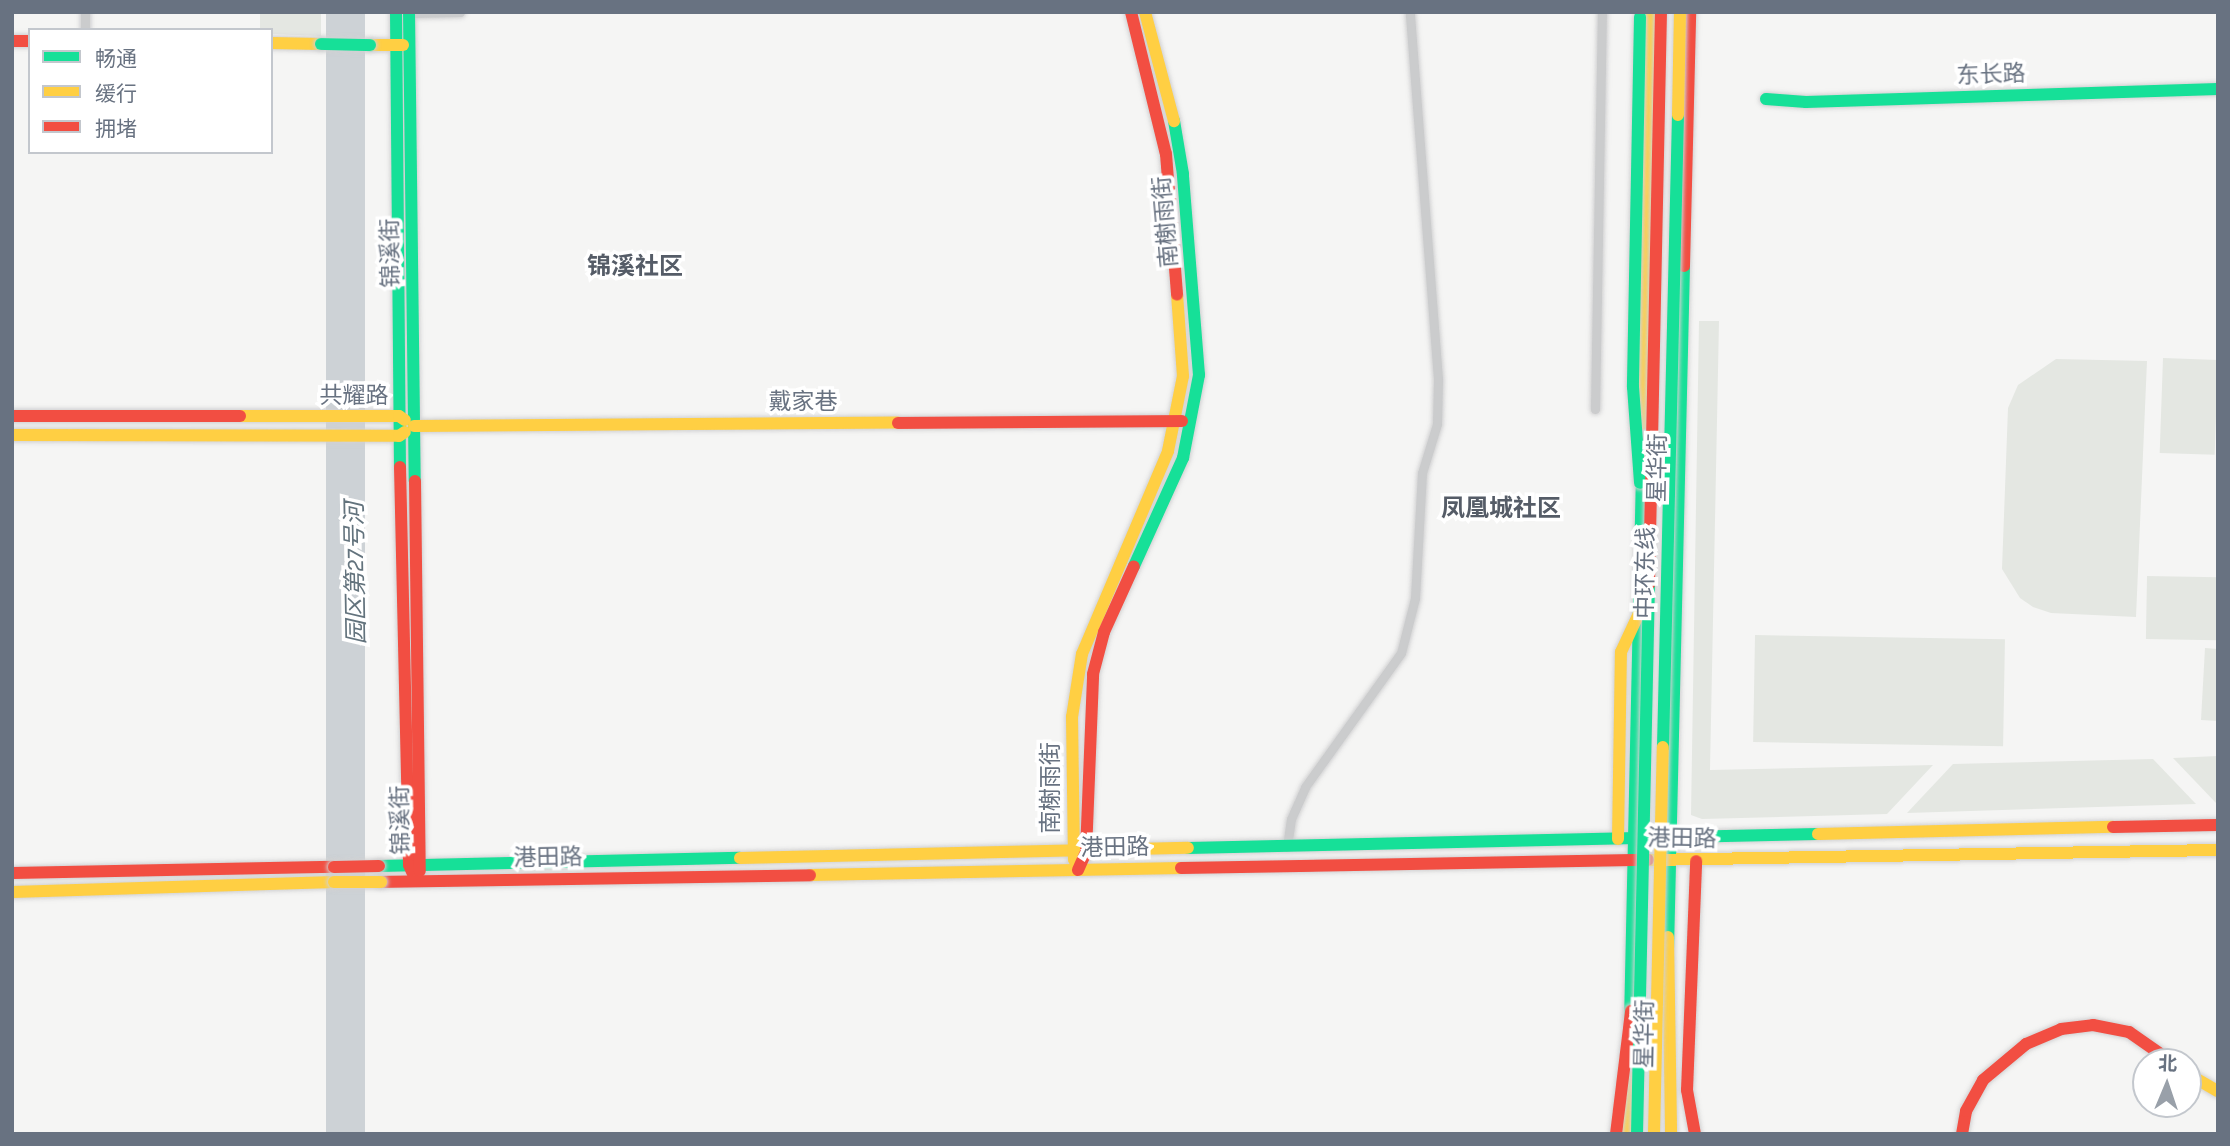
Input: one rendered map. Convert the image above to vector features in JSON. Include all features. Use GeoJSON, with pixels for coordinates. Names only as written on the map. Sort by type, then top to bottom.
{"type":"FeatureCollection","features":[{"type":"Feature","properties":{"kind":"main road","name":"锦溪街"},"geometry":{"type":"LineString","coordinates":[[396,12],[399,416],[410,865],[416,881]]}},
{"type":"Feature","properties":{"kind":"main road","name":"南榭雨街"},"geometry":{"type":"LineString","coordinates":[[1078,870],[1072,852],[1072,717],[1082,654],[1176,421],[1182,342],[1166,154],[1131,12]]}},
{"type":"Feature","properties":{"kind":"main road","name":"南榭雨街"},"geometry":{"type":"LineString","coordinates":[[1078,870],[1086,852],[1093,674],[1104,632],[1183,458],[1193,421],[1197,337],[1183,174],[1171,101],[1145,12]]}},
{"type":"Feature","properties":{"kind":"main road","name":"中环东线"},"geometry":{"type":"LineString","coordinates":[[1637,1134],[1661,12]]}},
{"type":"Feature","properties":{"kind":"main road","name":"中环东线"},"geometry":{"type":"LineString","coordinates":[[1654,1134],[1680,12]]}},
{"type":"Feature","properties":{"kind":"main road","name":"星华街"},"geometry":{"type":"LineString","coordinates":[[1664,1134],[1690,12]]}},
{"type":"Feature","properties":{"kind":"main road","name":"锦溪街"},"geometry":{"type":"LineString","coordinates":[[409,13],[423,865],[416,881]]}},
{"type":"Feature","properties":{"kind":"main road"},"geometry":{"type":"LineString","coordinates":[[1644,14],[1633,387],[1647,570]]}},
{"type":"Feature","properties":{"kind":"main road","name":"星华街"},"geometry":{"type":"LineString","coordinates":[[1628,1134],[1640,611],[1644,14]]}},
{"type":"Feature","properties":{"kind":"main road"},"geometry":{"type":"LineString","coordinates":[[273,43],[410,45]]}},
{"type":"Feature","properties":{"kind":"main road","name":"东长路"},"geometry":{"type":"LineString","coordinates":[[1766,99],[1806,102],[2218,89]]}},
{"type":"Feature","properties":{"kind":"main road","name":"共耀路"},"geometry":{"type":"LineString","coordinates":[[12,416],[399,416],[414,426],[400,436],[12,435]]}},
{"type":"Feature","properties":{"kind":"main road","name":"戴家巷"},"geometry":{"type":"LineString","coordinates":[[414,426],[1193,421]]}},
{"type":"Feature","properties":{"kind":"main road"},"geometry":{"type":"LineString","coordinates":[[1618,839],[1621,652],[1628,629],[1640,611]]}},
{"type":"Feature","properties":{"kind":"main road","name":"港田路"},"geometry":{"type":"LineString","coordinates":[[12,873],[1086,852],[2218,825]]}},
{"type":"Feature","properties":{"kind":"main road","name":"港田路"},"geometry":{"type":"LineString","coordinates":[[12,892],[334,882],[1634,859],[1696,861],[2218,850]]}},
{"type":"Feature","properties":{"kind":"main road"},"geometry":{"type":"LineString","coordinates":[[1695,1134],[1687,1090],[1696,861]]}},
{"type":"Feature","properties":{"kind":"main road"},"geometry":{"type":"LineString","coordinates":[[1668,937],[1671,1134]]}},
{"type":"Feature","properties":{"kind":"main road"},"geometry":{"type":"LineString","coordinates":[[1616,1134],[1641,939]]}},
{"type":"Feature","properties":{"kind":"main road"},"geometry":{"type":"LineString","coordinates":[[1962,1134],[1966,1111],[1983,1080],[2026,1044],[2061,1029],[2094,1025],[2129,1032],[2152,1048]]}},
{"type":"Feature","properties":{"kind":"main road"},"geometry":{"type":"LineString","coordinates":[[2202,1082],[2218,1091]]}},
{"type":"Feature","properties":{"kind":"street"},"geometry":{"type":"LineString","coordinates":[[409,13],[460,12]]}},
{"type":"Feature","properties":{"kind":"street"},"geometry":{"type":"LineString","coordinates":[[1287,847],[1291,819],[1305,787],[1401,653],[1415,598],[1422,473],[1437,424],[1438,379],[1410,12]]}},
{"type":"Feature","properties":{"kind":"street"},"geometry":{"type":"LineString","coordinates":[[1595,409],[1602,12]]}},
{"type":"Feature","properties":{"kind":"shaded area"},"geometry":{"type":"Polygon","coordinates":[[[260,12],[321,12],[321,36],[273,34],[273,28],[260,28],[260,12]]]}},
{"type":"Feature","properties":{"kind":"shaded area"},"geometry":{"type":"Polygon","coordinates":[[[1699,321],[1719,321],[1710,770],[1933,765],[1887,814],[1702,819],[1691,815],[1699,321]]]}},
{"type":"Feature","properties":{"kind":"shaded area"},"geometry":{"type":"Polygon","coordinates":[[[2163,358],[2218,360],[2215,455],[2160,453],[2163,358]]]}},
{"type":"Feature","properties":{"kind":"shaded area"},"geometry":{"type":"Polygon","coordinates":[[[2056,359],[2147,361],[2136,617],[2051,613],[2033,607],[2020,598],[2002,569],[2008,408],[2018,385],[2056,359]]]}},
{"type":"Feature","properties":{"kind":"shaded area"},"geometry":{"type":"Polygon","coordinates":[[[2147,576],[2218,577],[2217,640],[2146,639],[2147,576]]]}},
{"type":"Feature","properties":{"kind":"shaded area"},"geometry":{"type":"Polygon","coordinates":[[[1755,635],[2005,639],[2003,746],[1753,742],[1755,635]]]}},
{"type":"Feature","properties":{"kind":"shaded area"},"geometry":{"type":"Polygon","coordinates":[[[2205,648],[2218,649],[2218,721],[2201,720],[2205,648]]]}},
{"type":"Feature","properties":{"kind":"shaded area"},"geometry":{"type":"Polygon","coordinates":[[[2218,756],[2218,803],[2216,803],[2173,758],[2218,756]]]}},
{"type":"Feature","properties":{"kind":"shaded area"},"geometry":{"type":"Polygon","coordinates":[[[2153,759],[2196,804],[1907,813],[1953,764],[2153,759]]]}},
{"type":"Feature","properties":{"kind":"water","name":"园区第27号河"},"geometry":{"type":"Polygon","coordinates":[[[326,12],[365,12],[365,1134],[326,1134],[326,12]]]}},
{"type":"Feature","properties":{"kind":"traffic: fast"},"geometry":{"type":"LineString","coordinates":[[396,12],[400,467]]}},
{"type":"Feature","properties":{"kind":"traffic: fast"},"geometry":{"type":"LineString","coordinates":[[409,12],[415,481]]}},
{"type":"Feature","properties":{"kind":"traffic: fast"},"geometry":{"type":"LineString","coordinates":[[1640,17],[1633,387],[1640,483]]}},
{"type":"Feature","properties":{"kind":"traffic: fast"},"geometry":{"type":"LineString","coordinates":[[321,44],[370,45]]}},
{"type":"Feature","properties":{"kind":"traffic: fast"},"geometry":{"type":"LineString","coordinates":[[1766,99],[1806,102],[2218,89]]}},
{"type":"Feature","properties":{"kind":"traffic: fast"},"geometry":{"type":"LineString","coordinates":[[1663,747],[1678,115]]}},
{"type":"Feature","properties":{"kind":"traffic: fast"},"geometry":{"type":"LineString","coordinates":[[1134,566],[1183,458],[1199,375],[1183,174],[1174,121]]}},
{"type":"Feature","properties":{"kind":"traffic: fast"},"geometry":{"type":"LineString","coordinates":[[1668,949],[1684,266]]}},
{"type":"Feature","properties":{"kind":"traffic: fast"},"geometry":{"type":"LineString","coordinates":[[1630,1022],[1642,472]]}},
{"type":"Feature","properties":{"kind":"traffic: fast"},"geometry":{"type":"LineString","coordinates":[[1637,1134],[1649,584]]}},
{"type":"Feature","properties":{"kind":"traffic: fast"},"geometry":{"type":"LineString","coordinates":[[1188,848],[1818,834]]}},
{"type":"Feature","properties":{"kind":"traffic: fast"},"geometry":{"type":"LineString","coordinates":[[379,866],[740,858]]}},
{"type":"Feature","properties":{"kind":"traffic: slow"},"geometry":{"type":"LineString","coordinates":[[1145,12],[1174,121]]}},
{"type":"Feature","properties":{"kind":"traffic: slow"},"geometry":{"type":"LineString","coordinates":[[1642,424],[1652,12]]}},
{"type":"Feature","properties":{"kind":"traffic: slow"},"geometry":{"type":"LineString","coordinates":[[1678,115],[1680,12]]}},
{"type":"Feature","properties":{"kind":"traffic: slow"},"geometry":{"type":"LineString","coordinates":[[273,43],[321,44]]}},
{"type":"Feature","properties":{"kind":"traffic: slow"},"geometry":{"type":"LineString","coordinates":[[370,45],[403,45]]}},
{"type":"Feature","properties":{"kind":"traffic: slow"},"geometry":{"type":"LineString","coordinates":[[1074,860],[1072,717],[1082,654],[1168,451],[1183,376],[1177,295]]}},
{"type":"Feature","properties":{"kind":"traffic: slow"},"geometry":{"type":"LineString","coordinates":[[240,416],[399,416],[405,420]]}},
{"type":"Feature","properties":{"kind":"traffic: slow"},"geometry":{"type":"LineString","coordinates":[[414,426],[898,423]]}},
{"type":"Feature","properties":{"kind":"traffic: slow"},"geometry":{"type":"LineString","coordinates":[[12,435],[399,436],[405,432]]}},
{"type":"Feature","properties":{"kind":"traffic: slow"},"geometry":{"type":"LineString","coordinates":[[1618,839],[1621,652],[1640,611]]}},
{"type":"Feature","properties":{"kind":"traffic: slow"},"geometry":{"type":"LineString","coordinates":[[1654,1134],[1663,747]]}},
{"type":"Feature","properties":{"kind":"traffic: slow"},"geometry":{"type":"LineString","coordinates":[[1818,834],[2113,827]]}},
{"type":"Feature","properties":{"kind":"traffic: slow"},"geometry":{"type":"LineString","coordinates":[[740,858],[1188,848]]}},
{"type":"Feature","properties":{"kind":"traffic: slow"},"geometry":{"type":"LineString","coordinates":[[1648,860],[2218,850]]}},
{"type":"Feature","properties":{"kind":"traffic: slow"},"geometry":{"type":"LineString","coordinates":[[810,875],[1181,868]]}},
{"type":"Feature","properties":{"kind":"traffic: slow"},"geometry":{"type":"LineString","coordinates":[[12,892],[334,882]]}},
{"type":"Feature","properties":{"kind":"traffic: slow"},"geometry":{"type":"LineString","coordinates":[[334,882],[381,882]]}},
{"type":"Feature","properties":{"kind":"traffic: slow"},"geometry":{"type":"LineString","coordinates":[[1668,937],[1671,1134]]}},
{"type":"Feature","properties":{"kind":"traffic: slow"},"geometry":{"type":"LineString","coordinates":[[1628,1134],[1629,1077]]}},
{"type":"Feature","properties":{"kind":"traffic: slow"},"geometry":{"type":"LineString","coordinates":[[2202,1082],[2218,1091]]}},
{"type":"Feature","properties":{"kind":"traffic: jam"},"geometry":{"type":"LineString","coordinates":[[1131,12],[1166,154],[1177,295]]}},
{"type":"Feature","properties":{"kind":"traffic: jam"},"geometry":{"type":"LineString","coordinates":[[1649,584],[1661,12]]}},
{"type":"Feature","properties":{"kind":"traffic: jam"},"geometry":{"type":"LineString","coordinates":[[1684,266],[1690,12]]}},
{"type":"Feature","properties":{"kind":"traffic: jam"},"geometry":{"type":"LineString","coordinates":[[12,41],[28,41]]}},
{"type":"Feature","properties":{"kind":"traffic: jam"},"geometry":{"type":"LineString","coordinates":[[12,416],[240,416]]}},
{"type":"Feature","properties":{"kind":"traffic: jam"},"geometry":{"type":"LineString","coordinates":[[898,423],[1182,421]]}},
{"type":"Feature","properties":{"kind":"traffic: jam"},"geometry":{"type":"LineString","coordinates":[[400,467],[409,865],[413,874]]}},
{"type":"Feature","properties":{"kind":"traffic: jam"},"geometry":{"type":"LineString","coordinates":[[415,481],[420,871]]}},
{"type":"Feature","properties":{"kind":"traffic: jam"},"geometry":{"type":"LineString","coordinates":[[1078,870],[1086,852],[1093,674],[1104,632],[1134,566]]}},
{"type":"Feature","properties":{"kind":"traffic: jam"},"geometry":{"type":"LineString","coordinates":[[2113,827],[2218,825]]}},
{"type":"Feature","properties":{"kind":"traffic: jam"},"geometry":{"type":"LineString","coordinates":[[1181,868],[1648,860]]}},
{"type":"Feature","properties":{"kind":"traffic: jam"},"geometry":{"type":"LineString","coordinates":[[1695,1134],[1687,1090],[1696,861]]}},
{"type":"Feature","properties":{"kind":"traffic: jam"},"geometry":{"type":"LineString","coordinates":[[334,867],[379,866]]}},
{"type":"Feature","properties":{"kind":"traffic: jam"},"geometry":{"type":"LineString","coordinates":[[12,873],[334,867]]}},
{"type":"Feature","properties":{"kind":"traffic: jam"},"geometry":{"type":"LineString","coordinates":[[381,882],[810,875]]}},
{"type":"Feature","properties":{"kind":"traffic: jam"},"geometry":{"type":"LineString","coordinates":[[1616,1134],[1631,1011]]}},
{"type":"Feature","properties":{"kind":"traffic: jam"},"geometry":{"type":"LineString","coordinates":[[1962,1134],[1966,1111],[1983,1080],[2026,1044],[2061,1029],[2093,1025],[2129,1032],[2152,1048]]}},
{"type":"Feature","properties":{"kind":"district","name":"锦溪社区"},"geometry":{"type":"Point","coordinates":[635,267]}},
{"type":"Feature","properties":{"kind":"district","name":"凤凰城社区"},"geometry":{"type":"Point","coordinates":[1501,509]}}]}
